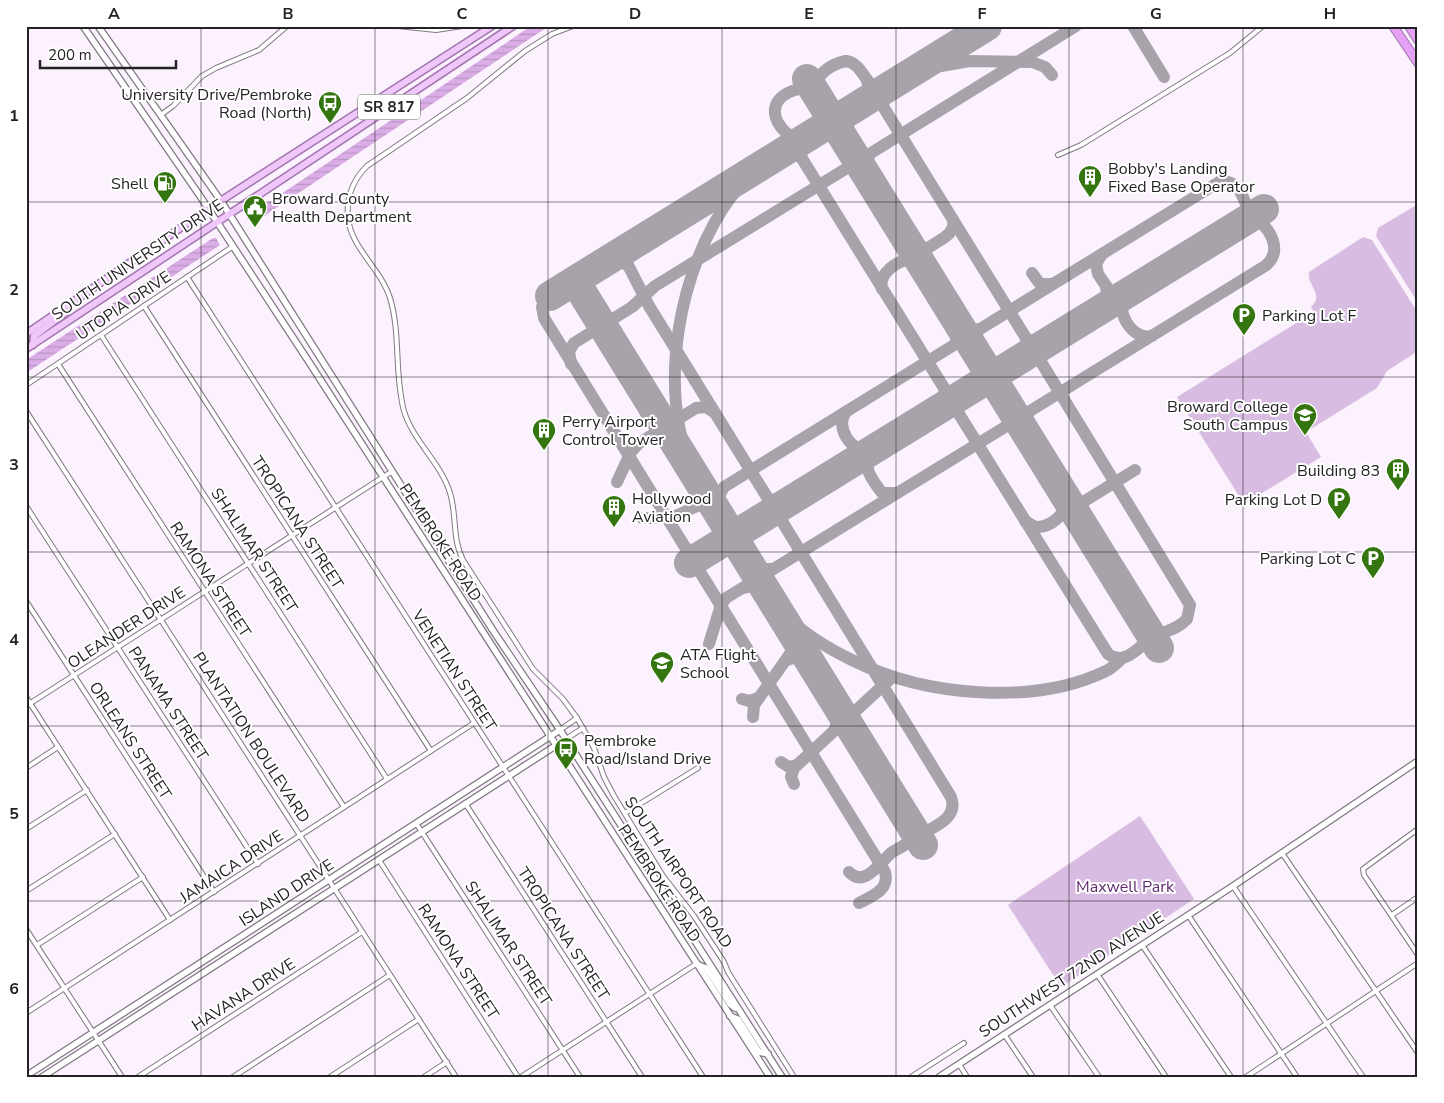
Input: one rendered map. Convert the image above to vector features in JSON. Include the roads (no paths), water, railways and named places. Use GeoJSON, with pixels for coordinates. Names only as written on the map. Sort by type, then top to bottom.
{"type":"FeatureCollection","features":[{"type":"Feature","properties":{"kind":"highway"},"geometry":{"type":"LineString","coordinates":[[1393,26],[1418,63]]}},
{"type":"Feature","properties":{"kind":"highway"},"geometry":{"type":"LineString","coordinates":[[1409,26],[1418,40]]}},
{"type":"Feature","properties":{"kind":"main road","name":"PEMBROKE ROAD"},"geometry":{"type":"LineString","coordinates":[[83,26],[208,209],[770,1077]]}},
{"type":"Feature","properties":{"kind":"main road","name":"PEMBROKE ROAD"},"geometry":{"type":"LineString","coordinates":[[98,26],[162,114],[229,214],[391,472],[560,730],[782,1077]]}},
{"type":"Feature","properties":{"kind":"main road","name":"SOUTH UNIVERSITY DRIVE"},"geometry":{"type":"LineString","coordinates":[[26,334],[208,209],[492,26]]}},
{"type":"Feature","properties":{"kind":"main road","name":"SOUTH UNIVERSITY DRIVE"},"geometry":{"type":"LineString","coordinates":[[26,349],[513,26]]}},
{"type":"Feature","properties":{"kind":"main road"},"geometry":{"type":"LineString","coordinates":[[32,345],[34,336],[81,300],[88,292]]}},
{"type":"Feature","properties":{"kind":"main road","name":"ISLAND DRIVE"},"geometry":{"type":"LineString","coordinates":[[26,1076],[560,730]]}},
{"type":"Feature","properties":{"kind":"main road","name":"ISLAND DRIVE"},"geometry":{"type":"LineString","coordinates":[[42,1077],[465,803],[566,740]]}},
{"type":"Feature","properties":{"kind":"main road","name":"SOUTHWEST 72ND AVENUE"},"geometry":{"type":"LineString","coordinates":[[939,1077],[1233,886],[1418,761]]}},
{"type":"Feature","properties":{"kind":"main road"},"geometry":{"type":"LineString","coordinates":[[696,964],[706,968],[730,1004],[740,1013]]}},
{"type":"Feature","properties":{"kind":"main road"},"geometry":{"type":"LineString","coordinates":[[730,1016],[738,1019],[759,1052],[768,1054]]}},
{"type":"Feature","properties":{"kind":"street"},"geometry":{"type":"LineString","coordinates":[[162,114],[208,72],[260,50],[287,26]]}},
{"type":"Feature","properties":{"kind":"street"},"geometry":{"type":"LineString","coordinates":[[398,26],[421,30],[462,26]]}},
{"type":"Feature","properties":{"kind":"street","name":"SOUTH AIRPORT ROAD"},"geometry":{"type":"LineString","coordinates":[[573,26],[552,34],[525,51],[467,98],[371,162],[359,176],[349,198],[348,218],[352,234],[385,286],[392,304],[401,394],[406,415],[448,486],[460,555],[533,669],[564,700],[577,718],[594,748],[607,783],[663,876],[694,916],[794,1077]]}},
{"type":"Feature","properties":{"kind":"street"},"geometry":{"type":"LineString","coordinates":[[1058,155],[1081,145],[1230,53],[1264,26]]}},
{"type":"Feature","properties":{"kind":"street","name":"UTOPIA DRIVE"},"geometry":{"type":"LineString","coordinates":[[26,384],[232,247]]}},
{"type":"Feature","properties":{"kind":"street","name":"VENETIAN STREET"},"geometry":{"type":"LineString","coordinates":[[187,278],[703,1077]]}},
{"type":"Feature","properties":{"kind":"street","name":"TROPICANA STREET"},"geometry":{"type":"LineString","coordinates":[[144,306],[431,751]]}},
{"type":"Feature","properties":{"kind":"street","name":"SHALIMAR STREET"},"geometry":{"type":"LineString","coordinates":[[100,335],[387,779]]}},
{"type":"Feature","properties":{"kind":"street","name":"RAMONA STREET"},"geometry":{"type":"LineString","coordinates":[[58,364],[344,807]]}},
{"type":"Feature","properties":{"kind":"street","name":"PLANTATION BOULEVARD"},"geometry":{"type":"LineString","coordinates":[[26,411],[456,1077]]}},
{"type":"Feature","properties":{"kind":"street","name":"OLEANDER DRIVE"},"geometry":{"type":"LineString","coordinates":[[28,704],[291,534],[391,472]]}},
{"type":"Feature","properties":{"kind":"street","name":"PANAMA STREET"},"geometry":{"type":"LineString","coordinates":[[26,506],[258,864]]}},
{"type":"Feature","properties":{"kind":"street","name":"ORLEANS STREET"},"geometry":{"type":"LineString","coordinates":[[26,601],[214,892]]}},
{"type":"Feature","properties":{"kind":"street"},"geometry":{"type":"LineString","coordinates":[[502,621],[508,618]]}},
{"type":"Feature","properties":{"kind":"street"},"geometry":{"type":"LineString","coordinates":[[26,697],[28,704],[87,790],[170,920]]}},
{"type":"Feature","properties":{"kind":"street"},"geometry":{"type":"LineString","coordinates":[[560,730],[577,718]]}},
{"type":"Feature","properties":{"kind":"street","name":"JAMAICA DRIVE"},"geometry":{"type":"LineString","coordinates":[[26,1014],[474,723]]}},
{"type":"Feature","properties":{"kind":"street"},"geometry":{"type":"LineString","coordinates":[[566,740],[583,728]]}},
{"type":"Feature","properties":{"kind":"street"},"geometry":{"type":"LineString","coordinates":[[26,768],[58,747]]}},
{"type":"Feature","properties":{"kind":"street"},"geometry":{"type":"LineString","coordinates":[[625,813],[698,768]]}},
{"type":"Feature","properties":{"kind":"street"},"geometry":{"type":"LineString","coordinates":[[26,829],[87,790]]}},
{"type":"Feature","properties":{"kind":"street","name":"TROPICANA STREET"},"geometry":{"type":"LineString","coordinates":[[465,803],[642,1077]]}},
{"type":"Feature","properties":{"kind":"street","name":"SHALIMAR STREET"},"geometry":{"type":"LineString","coordinates":[[416,824],[580,1077]]}},
{"type":"Feature","properties":{"kind":"street"},"geometry":{"type":"LineString","coordinates":[[1418,829],[1363,869],[1364,875],[1418,955]]}},
{"type":"Feature","properties":{"kind":"street"},"geometry":{"type":"LineString","coordinates":[[26,891],[115,834]]}},
{"type":"Feature","properties":{"kind":"street"},"geometry":{"type":"LineString","coordinates":[[1282,853],[1418,1053]]}},
{"type":"Feature","properties":{"kind":"street","name":"RAMONA STREET"},"geometry":{"type":"LineString","coordinates":[[378,860],[519,1077]]}},
{"type":"Feature","properties":{"kind":"street"},"geometry":{"type":"LineString","coordinates":[[37,945],[143,877]]}},
{"type":"Feature","properties":{"kind":"street"},"geometry":{"type":"LineString","coordinates":[[1233,886],[1363,1077]]}},
{"type":"Feature","properties":{"kind":"street"},"geometry":{"type":"LineString","coordinates":[[1392,915],[1418,897]]}},
{"type":"Feature","properties":{"kind":"street"},"geometry":{"type":"LineString","coordinates":[[1188,915],[1297,1077]]}},
{"type":"Feature","properties":{"kind":"street"},"geometry":{"type":"LineString","coordinates":[[26,929],[122,1077]]}},
{"type":"Feature","properties":{"kind":"street","name":"HAVANA DRIVE"},"geometry":{"type":"LineString","coordinates":[[138,1077],[362,932]]}},
{"type":"Feature","properties":{"kind":"street"},"geometry":{"type":"LineString","coordinates":[[1142,944],[1231,1077]]}},
{"type":"Feature","properties":{"kind":"street"},"geometry":{"type":"LineString","coordinates":[[1246,1077],[1418,963]]}},
{"type":"Feature","properties":{"kind":"street"},"geometry":{"type":"LineString","coordinates":[[519,1077],[696,964]]}},
{"type":"Feature","properties":{"kind":"street"},"geometry":{"type":"LineString","coordinates":[[1097,974],[1166,1077]]}},
{"type":"Feature","properties":{"kind":"street"},"geometry":{"type":"LineString","coordinates":[[234,1077],[390,975]]}},
{"type":"Feature","properties":{"kind":"street"},"geometry":{"type":"LineString","coordinates":[[1050,1005],[1099,1077]]}},
{"type":"Feature","properties":{"kind":"street"},"geometry":{"type":"LineString","coordinates":[[330,1077],[419,1019]]}},
{"type":"Feature","properties":{"kind":"street"},"geometry":{"type":"LineString","coordinates":[[1004,1034],[1033,1077]]}},
{"type":"Feature","properties":{"kind":"street"},"geometry":{"type":"LineString","coordinates":[[912,1077],[964,1043]]}},
{"type":"Feature","properties":{"kind":"street"},"geometry":{"type":"LineString","coordinates":[[424,1077],[447,1062]]}},
{"type":"Feature","properties":{"kind":"street"},"geometry":{"type":"LineString","coordinates":[[959,1064],[967,1077]]}},
{"type":"Feature","properties":{"kind":"place","name":"University Drive/Pembroke Road (North)"},"geometry":{"type":"Point","coordinates":[330,124]}},
{"type":"Feature","properties":{"kind":"place","name":"Bobby's Landing Fixed Base Operator"},"geometry":{"type":"Point","coordinates":[1090,198]}},
{"type":"Feature","properties":{"kind":"place","name":"Shell"},"geometry":{"type":"Point","coordinates":[165,204]}},
{"type":"Feature","properties":{"kind":"place","name":"Broward County Health Department"},"geometry":{"type":"Point","coordinates":[255,228]}},
{"type":"Feature","properties":{"kind":"place","name":"Parking Lot F"},"geometry":{"type":"Point","coordinates":[1244,336]}},
{"type":"Feature","properties":{"kind":"place","name":"Broward College South Campus"},"geometry":{"type":"Point","coordinates":[1305,436]}},
{"type":"Feature","properties":{"kind":"place","name":"Perry Airport Control Tower"},"geometry":{"type":"Point","coordinates":[544,451]}},
{"type":"Feature","properties":{"kind":"place","name":"Building 83"},"geometry":{"type":"Point","coordinates":[1398,491]}},
{"type":"Feature","properties":{"kind":"place","name":"Parking Lot D"},"geometry":{"type":"Point","coordinates":[1339,520]}},
{"type":"Feature","properties":{"kind":"place","name":"Hollywood Aviation"},"geometry":{"type":"Point","coordinates":[614,528]}},
{"type":"Feature","properties":{"kind":"place","name":"Parking Lot C"},"geometry":{"type":"Point","coordinates":[1373,579]}},
{"type":"Feature","properties":{"kind":"place","name":"ATA Flight School"},"geometry":{"type":"Point","coordinates":[662,684]}},
{"type":"Feature","properties":{"kind":"place","name":"Pembroke Road/Island Drive"},"geometry":{"type":"Point","coordinates":[566,770]}},
{"type":"Feature","properties":{"kind":"park label","name":"Maxwell Park"},"geometry":{"type":"Point","coordinates":[1125,886]}}]}
